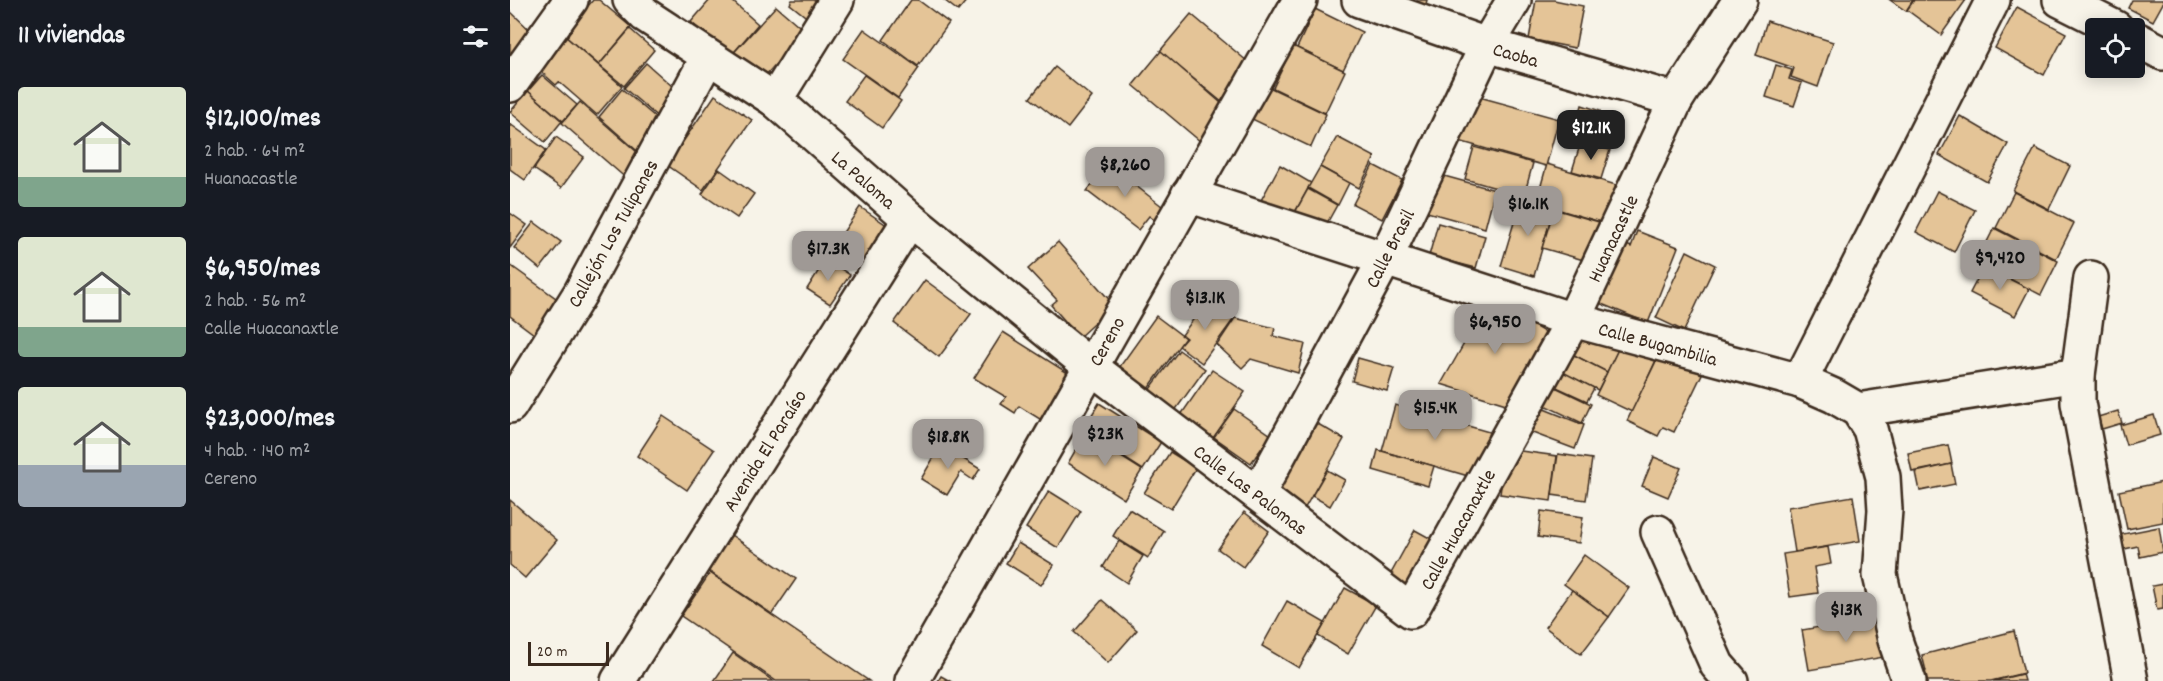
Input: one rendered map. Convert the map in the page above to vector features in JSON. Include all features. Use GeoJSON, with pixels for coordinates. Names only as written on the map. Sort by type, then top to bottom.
{"type":"FeatureCollection","features":[{"type":"Feature","properties":{"kind":"street"},"geometry":{"type":"LineString","coordinates":[[510,85],[571,0]]}},
{"type":"Feature","properties":{"kind":"street","name":"La Paloma"},"geometry":{"type":"LineString","coordinates":[[630,0],[645,15],[775,100],[910,219],[1091,367]]}},
{"type":"Feature","properties":{"kind":"street"},"geometry":{"type":"LineString","coordinates":[[775,100],[837,0]]}},
{"type":"Feature","properties":{"kind":"street","name":"Cereno"},"geometry":{"type":"LineString","coordinates":[[912,681],[1300,0]]}},
{"type":"Feature","properties":{"kind":"street","name":"Caoba"},"geometry":{"type":"LineString","coordinates":[[1359,0],[1487,45],[1676,100]]}},
{"type":"Feature","properties":{"kind":"street","name":"Calle Brasil"},"geometry":{"type":"LineString","coordinates":[[1258,494],[1385,259],[1487,45],[1514,0]]}},
{"type":"Feature","properties":{"kind":"street","name":"Huanacastle"},"geometry":{"type":"LineString","coordinates":[[1573,320],[1676,100],[1740,0]]}},
{"type":"Feature","properties":{"kind":"street"},"geometry":{"type":"LineString","coordinates":[[1800,381],[1993,0]]}},
{"type":"Feature","properties":{"kind":"street"},"geometry":{"type":"LineString","coordinates":[[2060,0],[2096,18]]}},
{"type":"Feature","properties":{"kind":"street"},"geometry":{"type":"LineString","coordinates":[[2145,44],[2163,53]]}},
{"type":"Feature","properties":{"kind":"street","name":"Callejón Los Tulipanes"},"geometry":{"type":"LineString","coordinates":[[510,406],[581,292],[708,57]]}},
{"type":"Feature","properties":{"kind":"street","name":"Calle Bugambilia"},"geometry":{"type":"LineString","coordinates":[[1188,195],[1573,320],[1800,381],[1858,410]]}},
{"type":"Feature","properties":{"kind":"street","name":"Avenida El Paraíso"},"geometry":{"type":"LineString","coordinates":[[618,681],[910,219]]}},
{"type":"Feature","properties":{"kind":"street"},"geometry":{"type":"LineString","coordinates":[[2091,278],[2078,375],[2078,403],[2131,681]]}},
{"type":"Feature","properties":{"kind":"street","name":"Calle Huacanaxtle"},"geometry":{"type":"LineString","coordinates":[[1411,611],[1573,320]]}},
{"type":"Feature","properties":{"kind":"street","name":"Calle Las Palomas"},"geometry":{"type":"LineString","coordinates":[[1091,367],[1411,611]]}},
{"type":"Feature","properties":{"kind":"street"},"geometry":{"type":"LineString","coordinates":[[1909,681],[1895,640],[1880,575],[1886,510],[1883,477],[1870,429],[1858,410],[2078,375]]}},
{"type":"Feature","properties":{"kind":"street"},"geometry":{"type":"LineString","coordinates":[[1658,532],[1717,665],[1731,681]]}},
{"type":"Feature","properties":{"kind":"building"},"geometry":{"type":"Polygon","coordinates":[[[593,0],[599,0],[631,27],[599,65],[564,35],[593,0]]]}},
{"type":"Feature","properties":{"kind":"building"},"geometry":{"type":"Polygon","coordinates":[[[710,0],[731,0],[758,24],[730,57],[691,22],[710,0]]]}},
{"type":"Feature","properties":{"kind":"building"},"geometry":{"type":"Polygon","coordinates":[[[792,0],[825,0],[814,23],[790,4],[792,0]]]}},
{"type":"Feature","properties":{"kind":"building"},"geometry":{"type":"Polygon","coordinates":[[[911,0],[918,0],[949,23],[918,66],[883,40],[911,0]]]}},
{"type":"Feature","properties":{"kind":"building"},"geometry":{"type":"Polygon","coordinates":[[[944,0],[967,0],[958,11],[944,0]]]}},
{"type":"Feature","properties":{"kind":"building"},"geometry":{"type":"Polygon","coordinates":[[[1390,0],[1427,0],[1425,8],[1390,0]]]}},
{"type":"Feature","properties":{"kind":"building"},"geometry":{"type":"Polygon","coordinates":[[[1536,0],[1554,0],[1583,6],[1575,48],[1529,39],[1536,0]]]}},
{"type":"Feature","properties":{"kind":"building"},"geometry":{"type":"Polygon","coordinates":[[[1890,0],[1913,0],[1906,11],[1890,0]]]}},
{"type":"Feature","properties":{"kind":"building"},"geometry":{"type":"Polygon","coordinates":[[[1914,0],[1966,0],[1941,35],[1907,10],[1914,0]]]}},
{"type":"Feature","properties":{"kind":"building"},"geometry":{"type":"Polygon","coordinates":[[[2132,0],[2163,0],[2163,3],[2153,21],[2128,8],[2132,0]]]}},
{"type":"Feature","properties":{"kind":"building"},"geometry":{"type":"Polygon","coordinates":[[[776,6],[805,31],[757,85],[728,59],[776,6]]]}},
{"type":"Feature","properties":{"kind":"building"},"geometry":{"type":"Polygon","coordinates":[[[2017,7],[2066,33],[2044,75],[1995,48],[2017,7]]]}},
{"type":"Feature","properties":{"kind":"building"},"geometry":{"type":"Polygon","coordinates":[[[1315,9],[1362,32],[1343,70],[1297,48],[1315,9]]]}},
{"type":"Feature","properties":{"kind":"building"},"geometry":{"type":"Polygon","coordinates":[[[510,11],[539,39],[510,69],[510,11]]]}},
{"type":"Feature","properties":{"kind":"building"},"geometry":{"type":"Polygon","coordinates":[[[1191,14],[1254,67],[1223,103],[1160,51],[1191,14]]]}},
{"type":"Feature","properties":{"kind":"building"},"geometry":{"type":"Polygon","coordinates":[[[1767,21],[1833,42],[1818,87],[1791,77],[1794,68],[1756,55],[1767,21]]]}},
{"type":"Feature","properties":{"kind":"building"},"geometry":{"type":"Polygon","coordinates":[[[630,29],[654,50],[624,86],[599,65],[630,29]]]}},
{"type":"Feature","properties":{"kind":"building"},"geometry":{"type":"Polygon","coordinates":[[[864,29],[919,68],[898,98],[843,59],[864,29]]]}},
{"type":"Feature","properties":{"kind":"building"},"geometry":{"type":"Polygon","coordinates":[[[565,36],[622,86],[597,115],[559,82],[556,85],[538,69],[565,36]]]}},
{"type":"Feature","properties":{"kind":"building"},"geometry":{"type":"Polygon","coordinates":[[[1293,46],[1345,71],[1325,113],[1273,88],[1293,46]]]}},
{"type":"Feature","properties":{"kind":"building"},"geometry":{"type":"Polygon","coordinates":[[[1161,51],[1228,109],[1201,142],[1133,85],[1161,51]]]}},
{"type":"Feature","properties":{"kind":"building"},"geometry":{"type":"Polygon","coordinates":[[[646,63],[681,94],[660,119],[624,88],[646,63]]]}},
{"type":"Feature","properties":{"kind":"building"},"geometry":{"type":"Polygon","coordinates":[[[1776,65],[1792,70],[1789,79],[1802,83],[1794,106],[1766,97],[1776,65]]]}},
{"type":"Feature","properties":{"kind":"building"},"geometry":{"type":"Polygon","coordinates":[[[1055,67],[1092,97],[1068,128],[1030,98],[1055,67]]]}},
{"type":"Feature","properties":{"kind":"building"},"geometry":{"type":"Polygon","coordinates":[[[542,75],[577,105],[563,121],[528,91],[542,75]]]}},
{"type":"Feature","properties":{"kind":"building"},"geometry":{"type":"Polygon","coordinates":[[[864,75],[901,101],[882,128],[845,101],[864,75]]]}},
{"type":"Feature","properties":{"kind":"building"},"geometry":{"type":"Polygon","coordinates":[[[1267,86],[1326,114],[1311,147],[1252,119],[1267,86]]]}},
{"type":"Feature","properties":{"kind":"building"},"geometry":{"type":"Polygon","coordinates":[[[622,89],[668,128],[644,157],[599,117],[622,89]]]}},
{"type":"Feature","properties":{"kind":"building"},"geometry":{"type":"Polygon","coordinates":[[[528,91],[562,121],[545,142],[510,112],[528,91]]]}},
{"type":"Feature","properties":{"kind":"building"},"geometry":{"type":"Polygon","coordinates":[[[715,95],[752,120],[703,190],[667,165],[715,95]]]}},
{"type":"Feature","properties":{"kind":"building"},"geometry":{"type":"Polygon","coordinates":[[[1472,95],[1559,119],[1546,166],[1459,141],[1472,95]]]}},
{"type":"Feature","properties":{"kind":"building"},"geometry":{"type":"Polygon","coordinates":[[[580,102],[645,159],[628,180],[562,123],[580,102]]]}},
{"type":"Feature","properties":{"kind":"building"},"geometry":{"type":"Polygon","coordinates":[[[1582,105],[1600,111],[1592,137],[1575,131],[1582,105]]]}},
{"type":"Feature","properties":{"kind":"building"},"geometry":{"type":"Polygon","coordinates":[[[1960,116],[2008,144],[1987,182],[1939,155],[1960,116]]]}},
{"type":"Feature","properties":{"kind":"building"},"geometry":{"type":"Polygon","coordinates":[[[510,124],[546,150],[525,180],[510,169],[510,124]]]}},
{"type":"Feature","properties":{"kind":"building"},"geometry":{"type":"Polygon","coordinates":[[[556,137],[584,157],[561,188],[534,169],[556,137]]]}},
{"type":"Feature","properties":{"kind":"building"},"geometry":{"type":"Polygon","coordinates":[[[1337,137],[1375,157],[1359,188],[1320,167],[1337,137]]]}},
{"type":"Feature","properties":{"kind":"building"},"geometry":{"type":"Polygon","coordinates":[[[1581,142],[1610,150],[1601,179],[1572,171],[1581,142]]]}},
{"type":"Feature","properties":{"kind":"building"},"geometry":{"type":"Polygon","coordinates":[[[1474,147],[1533,163],[1524,196],[1465,179],[1474,147]]]}},
{"type":"Feature","properties":{"kind":"building"},"geometry":{"type":"Polygon","coordinates":[[[2035,148],[2070,166],[2049,209],[2013,191],[2035,148]]]}},
{"type":"Feature","properties":{"kind":"building"},"geometry":{"type":"Polygon","coordinates":[[[1108,164],[1167,210],[1157,222],[1149,216],[1138,230],[1087,191],[1108,164]]]}},
{"type":"Feature","properties":{"kind":"building"},"geometry":{"type":"Polygon","coordinates":[[[1547,164],[1616,185],[1604,223],[1536,203],[1547,164]]]}},
{"type":"Feature","properties":{"kind":"building"},"geometry":{"type":"Polygon","coordinates":[[[1280,165],[1311,183],[1290,221],[1259,204],[1280,165]]]}},
{"type":"Feature","properties":{"kind":"building"},"geometry":{"type":"Polygon","coordinates":[[[1373,165],[1402,180],[1382,219],[1353,204],[1373,165]]]}},
{"type":"Feature","properties":{"kind":"building"},"geometry":{"type":"Polygon","coordinates":[[[1320,167],[1349,183],[1338,205],[1308,188],[1320,167]]]}},
{"type":"Feature","properties":{"kind":"building"},"geometry":{"type":"Polygon","coordinates":[[[719,169],[754,194],[737,218],[702,194],[719,169]]]}},
{"type":"Feature","properties":{"kind":"building"},"geometry":{"type":"Polygon","coordinates":[[[1437,174],[1495,190],[1485,228],[1427,212],[1437,174]]]}},
{"type":"Feature","properties":{"kind":"building"},"geometry":{"type":"Polygon","coordinates":[[[1308,189],[1337,205],[1321,234],[1292,218],[1308,189]]]}},
{"type":"Feature","properties":{"kind":"building"},"geometry":{"type":"Polygon","coordinates":[[[1937,191],[1975,210],[1954,252],[1916,232],[1937,191]]]}},
{"type":"Feature","properties":{"kind":"building"},"geometry":{"type":"Polygon","coordinates":[[[2014,192],[2074,223],[2056,259],[1996,228],[2014,192]]]}},
{"type":"Feature","properties":{"kind":"building"},"geometry":{"type":"Polygon","coordinates":[[[1521,199],[1554,208],[1534,276],[1501,266],[1521,199]]]}},
{"type":"Feature","properties":{"kind":"building"},"geometry":{"type":"Polygon","coordinates":[[[860,207],[888,226],[862,265],[834,246],[860,207]]]}},
{"type":"Feature","properties":{"kind":"building"},"geometry":{"type":"Polygon","coordinates":[[[1554,209],[1606,224],[1594,263],[1542,248],[1554,209]]]}},
{"type":"Feature","properties":{"kind":"building"},"geometry":{"type":"Polygon","coordinates":[[[510,213],[527,225],[510,248],[510,213]]]}},
{"type":"Feature","properties":{"kind":"building"},"geometry":{"type":"Polygon","coordinates":[[[534,222],[561,242],[540,269],[514,248],[534,222]]]}},
{"type":"Feature","properties":{"kind":"building"},"geometry":{"type":"Polygon","coordinates":[[[1438,223],[1485,236],[1476,268],[1429,256],[1438,223]]]}},
{"type":"Feature","properties":{"kind":"building"},"geometry":{"type":"Polygon","coordinates":[[[1994,228],[2058,261],[2041,295],[1977,262],[1994,228]]]}},
{"type":"Feature","properties":{"kind":"building"},"geometry":{"type":"Polygon","coordinates":[[[1637,231],[1678,247],[1648,323],[1599,303],[1618,241],[1631,247],[1637,231]]]}},
{"type":"Feature","properties":{"kind":"building"},"geometry":{"type":"Polygon","coordinates":[[[1058,242],[1114,305],[1079,337],[1051,305],[1057,300],[1028,269],[1058,242]]]}},
{"type":"Feature","properties":{"kind":"building"},"geometry":{"type":"Polygon","coordinates":[[[1687,251],[1715,265],[1684,331],[1656,318],[1687,251]]]}},
{"type":"Feature","properties":{"kind":"building"},"geometry":{"type":"Polygon","coordinates":[[[826,259],[850,275],[830,304],[807,289],[826,259]]]}},
{"type":"Feature","properties":{"kind":"building"},"geometry":{"type":"Polygon","coordinates":[[[510,265],[567,306],[542,340],[510,316],[510,265]]]}},
{"type":"Feature","properties":{"kind":"building"},"geometry":{"type":"Polygon","coordinates":[[[1984,266],[2029,289],[2015,316],[1970,293],[1984,266]]]}},
{"type":"Feature","properties":{"kind":"building"},"geometry":{"type":"Polygon","coordinates":[[[925,280],[971,314],[939,357],[894,323],[925,280]]]}},
{"type":"Feature","properties":{"kind":"building"},"geometry":{"type":"Polygon","coordinates":[[[1207,300],[1233,320],[1202,363],[1179,346],[1186,338],[1182,335],[1207,300]]]}},
{"type":"Feature","properties":{"kind":"building"},"geometry":{"type":"Polygon","coordinates":[[[1489,300],[1546,333],[1506,404],[1441,384],[1489,300]]]}},
{"type":"Feature","properties":{"kind":"building"},"geometry":{"type":"Polygon","coordinates":[[[1156,316],[1185,338],[1145,393],[1116,372],[1156,316]]]}},
{"type":"Feature","properties":{"kind":"building"},"geometry":{"type":"Polygon","coordinates":[[[1235,318],[1275,328],[1273,336],[1305,344],[1298,373],[1251,359],[1242,368],[1217,345],[1235,318]]]}},
{"type":"Feature","properties":{"kind":"building"},"geometry":{"type":"Polygon","coordinates":[[[1583,325],[1621,344],[1607,372],[1570,353],[1583,325]]]}},
{"type":"Feature","properties":{"kind":"building"},"geometry":{"type":"Polygon","coordinates":[[[1003,332],[1071,375],[1043,421],[1019,406],[1015,413],[1001,404],[1006,397],[974,378],[1003,332]]]}},
{"type":"Feature","properties":{"kind":"building"},"geometry":{"type":"Polygon","coordinates":[[[1622,341],[1657,358],[1632,412],[1596,395],[1622,341]]]}},
{"type":"Feature","properties":{"kind":"building"},"geometry":{"type":"Polygon","coordinates":[[[1179,350],[1205,369],[1174,412],[1147,393],[1179,350]]]}},
{"type":"Feature","properties":{"kind":"building"},"geometry":{"type":"Polygon","coordinates":[[[1570,353],[1607,372],[1598,390],[1561,372],[1570,353]]]}},
{"type":"Feature","properties":{"kind":"building"},"geometry":{"type":"Polygon","coordinates":[[[1660,353],[1702,374],[1674,432],[1663,427],[1658,436],[1627,421],[1660,353]]]}},
{"type":"Feature","properties":{"kind":"building"},"geometry":{"type":"Polygon","coordinates":[[[1358,358],[1394,368],[1387,391],[1352,381],[1358,358]]]}},
{"type":"Feature","properties":{"kind":"building"},"geometry":{"type":"Polygon","coordinates":[[[1212,370],[1245,392],[1209,444],[1176,422],[1212,370]]]}},
{"type":"Feature","properties":{"kind":"building"},"geometry":{"type":"Polygon","coordinates":[[[1559,370],[1594,388],[1587,401],[1552,385],[1559,370]]]}},
{"type":"Feature","properties":{"kind":"building"},"geometry":{"type":"Polygon","coordinates":[[[1551,385],[1591,404],[1582,423],[1542,404],[1551,385]]]}},
{"type":"Feature","properties":{"kind":"building"},"geometry":{"type":"Polygon","coordinates":[[[1099,403],[1161,442],[1143,470],[1082,431],[1099,403]]]}},
{"type":"Feature","properties":{"kind":"building"},"geometry":{"type":"Polygon","coordinates":[[[1395,405],[1489,432],[1475,478],[1382,451],[1395,405]]]}},
{"type":"Feature","properties":{"kind":"building"},"geometry":{"type":"Polygon","coordinates":[[[1539,407],[1584,425],[1575,449],[1530,432],[1539,407]]]}},
{"type":"Feature","properties":{"kind":"building"},"geometry":{"type":"Polygon","coordinates":[[[1234,409],[1271,435],[1251,463],[1214,437],[1234,409]]]}},
{"type":"Feature","properties":{"kind":"building"},"geometry":{"type":"Polygon","coordinates":[[[2118,411],[2122,423],[2102,429],[2098,417],[2118,411]]]}},
{"type":"Feature","properties":{"kind":"building"},"geometry":{"type":"Polygon","coordinates":[[[2154,415],[2160,435],[2126,445],[2120,425],[2154,415]]]}},
{"type":"Feature","properties":{"kind":"building"},"geometry":{"type":"Polygon","coordinates":[[[663,416],[714,450],[687,490],[637,456],[663,416]]]}},
{"type":"Feature","properties":{"kind":"building"},"geometry":{"type":"Polygon","coordinates":[[[1311,420],[1344,439],[1302,513],[1269,494],[1311,420]]]}},
{"type":"Feature","properties":{"kind":"building"},"geometry":{"type":"Polygon","coordinates":[[[1085,434],[1142,470],[1124,499],[1068,463],[1085,434]]]}},
{"type":"Feature","properties":{"kind":"building"},"geometry":{"type":"Polygon","coordinates":[[[941,445],[980,469],[973,480],[961,472],[947,495],[921,479],[941,445]]]}},
{"type":"Feature","properties":{"kind":"building"},"geometry":{"type":"Polygon","coordinates":[[[1948,445],[1952,464],[1912,472],[1908,453],[1948,445]]]}},
{"type":"Feature","properties":{"kind":"building"},"geometry":{"type":"Polygon","coordinates":[[[1506,449],[1557,456],[1551,501],[1500,494],[1506,449]]]}},
{"type":"Feature","properties":{"kind":"building"},"geometry":{"type":"Polygon","coordinates":[[[1378,450],[1434,466],[1428,486],[1373,470],[1378,450]]]}},
{"type":"Feature","properties":{"kind":"building"},"geometry":{"type":"Polygon","coordinates":[[[1170,452],[1196,468],[1171,509],[1144,493],[1170,452]]]}},
{"type":"Feature","properties":{"kind":"building"},"geometry":{"type":"Polygon","coordinates":[[[1558,454],[1592,459],[1586,500],[1552,495],[1558,454]]]}},
{"type":"Feature","properties":{"kind":"building"},"geometry":{"type":"Polygon","coordinates":[[[1654,457],[1681,468],[1668,497],[1642,486],[1654,457]]]}},
{"type":"Feature","properties":{"kind":"building"},"geometry":{"type":"Polygon","coordinates":[[[1951,464],[1955,484],[1920,491],[1916,472],[1951,464]]]}},
{"type":"Feature","properties":{"kind":"building"},"geometry":{"type":"Polygon","coordinates":[[[1327,470],[1345,480],[1330,506],[1312,496],[1327,470]]]}},
{"type":"Feature","properties":{"kind":"building"},"geometry":{"type":"Polygon","coordinates":[[[2163,482],[2163,522],[2127,529],[2119,491],[2163,482]]]}},
{"type":"Feature","properties":{"kind":"building"},"geometry":{"type":"Polygon","coordinates":[[[1049,491],[1081,511],[1058,548],[1026,528],[1049,491]]]}},
{"type":"Feature","properties":{"kind":"building"},"geometry":{"type":"Polygon","coordinates":[[[1853,496],[1860,541],[1795,552],[1788,507],[1853,496]]]}},
{"type":"Feature","properties":{"kind":"building"},"geometry":{"type":"Polygon","coordinates":[[[510,500],[557,540],[525,578],[510,565],[510,500]]]}},
{"type":"Feature","properties":{"kind":"building"},"geometry":{"type":"Polygon","coordinates":[[[1129,509],[1164,531],[1148,558],[1113,536],[1129,509]]]}},
{"type":"Feature","properties":{"kind":"building"},"geometry":{"type":"Polygon","coordinates":[[[1541,511],[1583,517],[1579,543],[1538,537],[1541,511]]]}},
{"type":"Feature","properties":{"kind":"building"},"geometry":{"type":"Polygon","coordinates":[[[1244,512],[1269,531],[1243,567],[1218,549],[1244,512]]]}},
{"type":"Feature","properties":{"kind":"building"},"geometry":{"type":"Polygon","coordinates":[[[2159,527],[2163,552],[2140,557],[2138,546],[2120,550],[2118,535],[2159,527]]]}},
{"type":"Feature","properties":{"kind":"building"},"geometry":{"type":"Polygon","coordinates":[[[1415,530],[1437,542],[1410,591],[1388,579],[1415,530]]]}},
{"type":"Feature","properties":{"kind":"building"},"geometry":{"type":"Polygon","coordinates":[[[731,535],[796,579],[772,614],[707,570],[731,535]]]}},
{"type":"Feature","properties":{"kind":"building"},"geometry":{"type":"Polygon","coordinates":[[[1119,541],[1143,556],[1127,583],[1103,567],[1119,541]]]}},
{"type":"Feature","properties":{"kind":"building"},"geometry":{"type":"Polygon","coordinates":[[[1018,543],[1054,565],[1041,585],[1006,563],[1018,543]]]}},
{"type":"Feature","properties":{"kind":"building"},"geometry":{"type":"Polygon","coordinates":[[[1828,547],[1831,564],[1814,567],[1818,593],[1790,597],[1783,554],[1828,547]]]}},
{"type":"Feature","properties":{"kind":"building"},"geometry":{"type":"Polygon","coordinates":[[[1584,555],[1629,588],[1609,617],[1564,584],[1584,555]]]}},
{"type":"Feature","properties":{"kind":"building"},"geometry":{"type":"Polygon","coordinates":[[[710,573],[869,681],[776,681],[681,616],[710,573]]]}},
{"type":"Feature","properties":{"kind":"building"},"geometry":{"type":"Polygon","coordinates":[[[2163,584],[2163,609],[2157,610],[2152,586],[2163,584]]]}},
{"type":"Feature","properties":{"kind":"building"},"geometry":{"type":"Polygon","coordinates":[[[1345,588],[1376,605],[1348,654],[1318,636],[1345,588]]]}},
{"type":"Feature","properties":{"kind":"building"},"geometry":{"type":"Polygon","coordinates":[[[1572,590],[1609,617],[1581,654],[1545,627],[1572,590]]]}},
{"type":"Feature","properties":{"kind":"building"},"geometry":{"type":"Polygon","coordinates":[[[1102,600],[1137,630],[1108,663],[1074,632],[1102,600]]]}},
{"type":"Feature","properties":{"kind":"building"},"geometry":{"type":"Polygon","coordinates":[[[1287,601],[1325,623],[1299,668],[1262,646],[1287,601]]]}},
{"type":"Feature","properties":{"kind":"building"},"geometry":{"type":"Polygon","coordinates":[[[1883,616],[1890,656],[1809,670],[1802,630],[1883,616]]]}},
{"type":"Feature","properties":{"kind":"building"},"geometry":{"type":"Polygon","coordinates":[[[2014,631],[2024,673],[1991,681],[1922,681],[1919,673],[1926,671],[1922,655],[2014,631]]]}},
{"type":"Feature","properties":{"kind":"building"},"geometry":{"type":"Polygon","coordinates":[[[733,653],[773,681],[714,681],[733,653]]]}},
{"type":"Feature","properties":{"kind":"building"},"geometry":{"type":"Polygon","coordinates":[[[2022,674],[2024,681],[1993,681],[2022,674]]]}},
{"type":"Feature","properties":{"kind":"building"},"geometry":{"type":"Polygon","coordinates":[[[941,676],[950,681],[938,681],[941,676]]]}}]}
